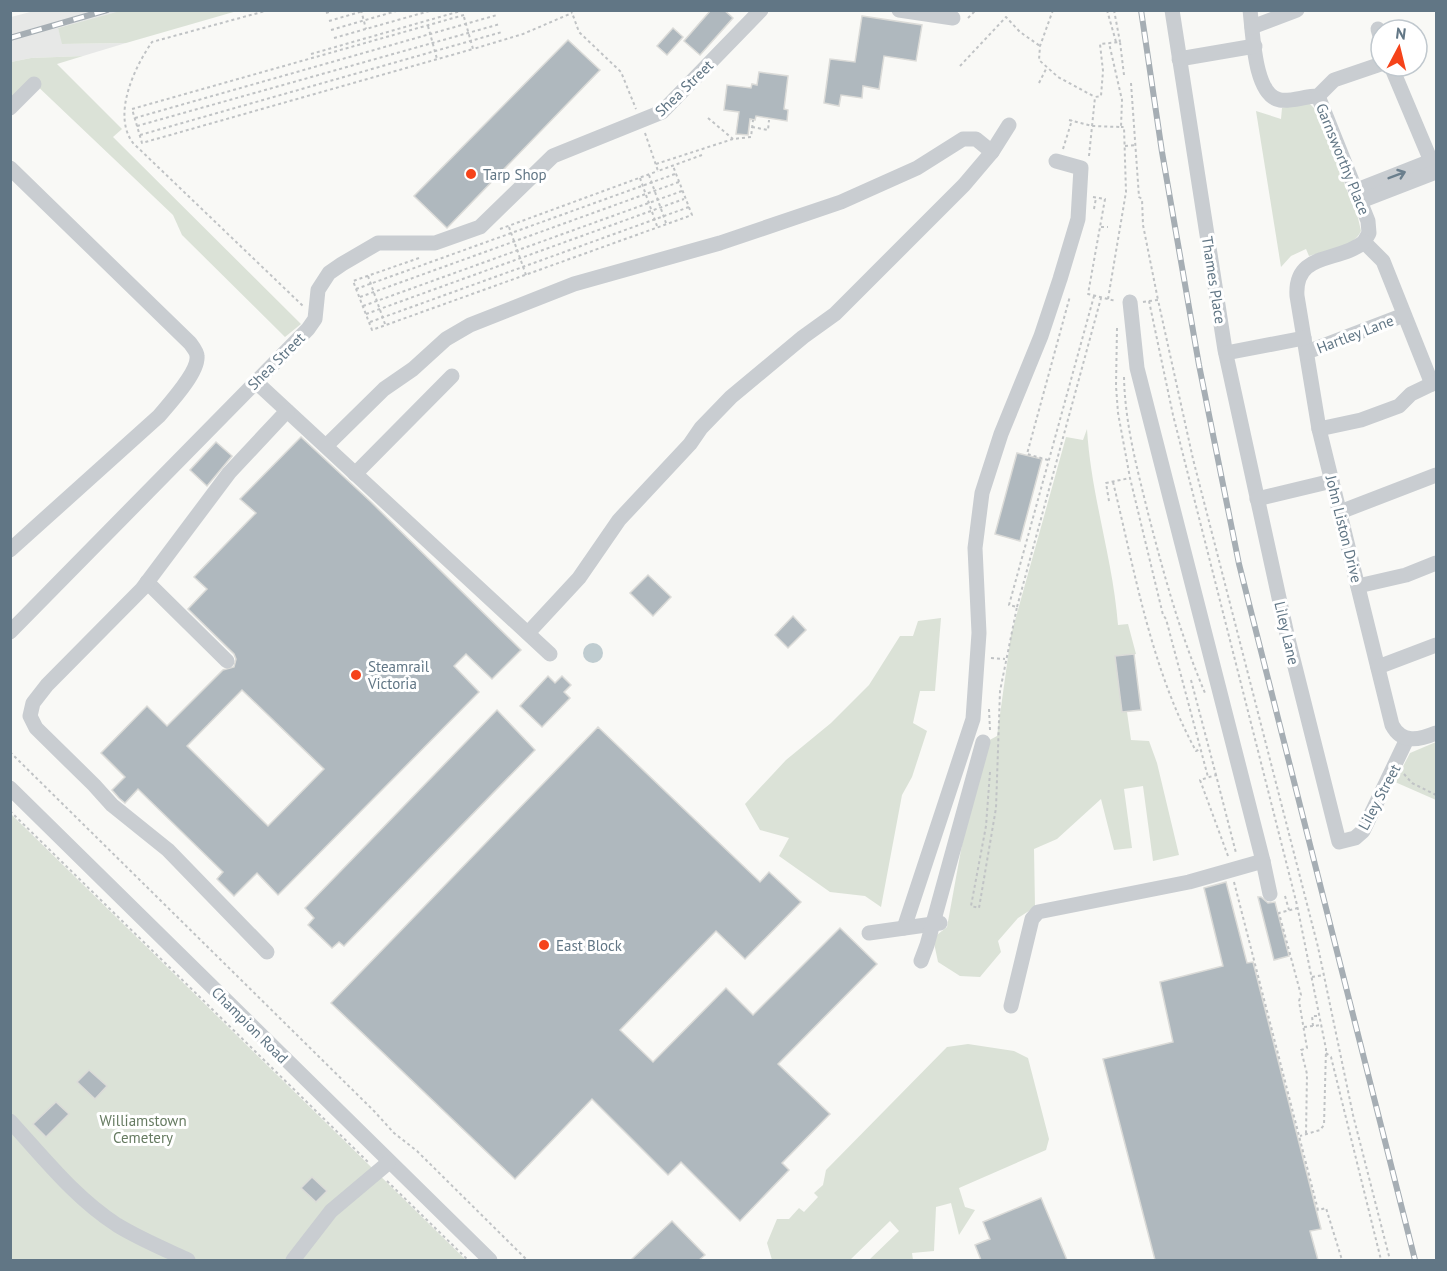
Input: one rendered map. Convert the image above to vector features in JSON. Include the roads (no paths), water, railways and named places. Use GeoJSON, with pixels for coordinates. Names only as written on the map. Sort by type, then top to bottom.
{"type":"FeatureCollection","features":[{"type":"Feature","properties":{"kind":"street","name":"Shea Street"},"geometry":{"type":"LineString","coordinates":[[10,632],[313,323],[318,290],[330,273],[364,249],[387,241],[435,243],[480,227],[553,156],[656,116],[670,105],[761,10]]}},
{"type":"Feature","properties":{"kind":"street"},"geometry":{"type":"LineString","coordinates":[[899,10],[953,18]]}},
{"type":"Feature","properties":{"kind":"street","name":"Thames Place"},"geometry":{"type":"LineString","coordinates":[[1172,10],[1226,352],[1257,499]]}},
{"type":"Feature","properties":{"kind":"street"},"geometry":{"type":"LineString","coordinates":[[1250,10],[1262,86],[1269,96],[1283,100],[1304,95],[1318,96],[1334,80],[1369,68]]}},
{"type":"Feature","properties":{"kind":"street"},"geometry":{"type":"LineString","coordinates":[[1252,27],[1297,10]]}},
{"type":"Feature","properties":{"kind":"street"},"geometry":{"type":"LineString","coordinates":[[1179,59],[1255,46]]}},
{"type":"Feature","properties":{"kind":"street"},"geometry":{"type":"LineString","coordinates":[[1359,196],[1435,164],[1396,78]]}},
{"type":"Feature","properties":{"kind":"street"},"geometry":{"type":"LineString","coordinates":[[10,108],[34,84]]}},
{"type":"Feature","properties":{"kind":"street","name":"Garnsworthy Place"},"geometry":{"type":"LineString","coordinates":[[1318,96],[1369,226],[1364,242]]}},
{"type":"Feature","properties":{"kind":"street"},"geometry":{"type":"LineString","coordinates":[[528,633],[579,578],[619,520],[708,420],[731,397],[802,337],[835,314],[956,192],[992,152],[1009,125]]}},
{"type":"Feature","properties":{"kind":"street"},"geometry":{"type":"LineString","coordinates":[[326,446],[384,389],[413,369],[446,339],[470,324],[574,284],[720,243],[841,202],[902,176],[963,139],[975,139],[992,152]]}},
{"type":"Feature","properties":{"kind":"street"},"geometry":{"type":"LineString","coordinates":[[904,928],[973,719],[979,633],[975,548],[982,493],[1010,410],[1048,317],[1078,219],[1081,168],[1059,157]]}},
{"type":"Feature","properties":{"kind":"street"},"geometry":{"type":"LineString","coordinates":[[10,168],[190,343],[197,357],[195,367],[159,416],[10,550]]}},
{"type":"Feature","properties":{"kind":"street"},"geometry":{"type":"LineString","coordinates":[[1319,429],[1360,420],[1396,406],[1434,383],[1383,261],[1364,242]]}},
{"type":"Feature","properties":{"kind":"street","name":"John Liston Drive"},"geometry":{"type":"LineString","coordinates":[[1364,242],[1355,248],[1308,266],[1298,280],[1297,296],[1319,429],[1392,725],[1397,733],[1407,739]]}},
{"type":"Feature","properties":{"kind":"street"},"geometry":{"type":"LineString","coordinates":[[1130,302],[1137,368],[1270,894]]}},
{"type":"Feature","properties":{"kind":"street","name":"Hartley Lane"},"geometry":{"type":"LineString","coordinates":[[1226,352],[1305,345],[1404,315]]}},
{"type":"Feature","properties":{"kind":"street"},"geometry":{"type":"LineString","coordinates":[[355,474],[452,376]]}},
{"type":"Feature","properties":{"kind":"street"},"geometry":{"type":"LineString","coordinates":[[256,382],[550,654]]}},
{"type":"Feature","properties":{"kind":"street"},"geometry":{"type":"LineString","coordinates":[[267,952],[168,850],[119,813],[31,722],[33,703],[47,685],[147,582],[229,472],[287,411]]}},
{"type":"Feature","properties":{"kind":"street"},"geometry":{"type":"LineString","coordinates":[[1340,512],[1437,474]]}},
{"type":"Feature","properties":{"kind":"street"},"geometry":{"type":"LineString","coordinates":[[1257,499],[1332,481]]}},
{"type":"Feature","properties":{"kind":"street","name":"Liley Lane"},"geometry":{"type":"LineString","coordinates":[[1257,499],[1288,639],[1339,842]]}},
{"type":"Feature","properties":{"kind":"street"},"geometry":{"type":"LineString","coordinates":[[1358,586],[1406,575],[1437,563]]}},
{"type":"Feature","properties":{"kind":"street"},"geometry":{"type":"LineString","coordinates":[[147,582],[227,661]]}},
{"type":"Feature","properties":{"kind":"street"},"geometry":{"type":"LineString","coordinates":[[1378,667],[1437,645]]}},
{"type":"Feature","properties":{"kind":"street"},"geometry":{"type":"LineString","coordinates":[[1407,739],[1419,740],[1437,733]]}},
{"type":"Feature","properties":{"kind":"street","name":"Liley Street"},"geometry":{"type":"LineString","coordinates":[[1339,842],[1355,838],[1362,833],[1407,739]]}},
{"type":"Feature","properties":{"kind":"street"},"geometry":{"type":"LineString","coordinates":[[921,961],[939,923],[986,740]]}},
{"type":"Feature","properties":{"kind":"street","name":"Champion Road"},"geometry":{"type":"LineString","coordinates":[[13,795],[383,1168],[490,1260]]}},
{"type":"Feature","properties":{"kind":"street"},"geometry":{"type":"LineString","coordinates":[[1011,1006],[1032,919],[1038,912],[1189,882],[1263,861]]}},
{"type":"Feature","properties":{"kind":"street"},"geometry":{"type":"LineString","coordinates":[[869,933],[939,923]]}},
{"type":"Feature","properties":{"kind":"street"},"geometry":{"type":"LineString","coordinates":[[10,1121],[67,1184],[94,1208],[133,1234],[188,1260]]}},
{"type":"Feature","properties":{"kind":"street"},"geometry":{"type":"LineString","coordinates":[[293,1260],[331,1211],[383,1168]]}},
{"type":"Feature","properties":{"kind":"railway"},"geometry":{"type":"LineString","coordinates":[[10,38],[107,10]]}},
{"type":"Feature","properties":{"kind":"railway"},"geometry":{"type":"LineString","coordinates":[[1141,10],[1162,152],[1199,365],[1239,564],[1415,1260]]}},
{"type":"Feature","properties":{"kind":"place","name":"Tarp Shop"},"geometry":{"type":"Point","coordinates":[471,174]}},
{"type":"Feature","properties":{"kind":"place","name":"Steamrail Victoria"},"geometry":{"type":"Point","coordinates":[356,675]}},
{"type":"Feature","properties":{"kind":"place","name":"East Block"},"geometry":{"type":"Point","coordinates":[544,945]}},
{"type":"Feature","properties":{"kind":"park label","name":"Williamstown Cemetery"},"geometry":{"type":"Point","coordinates":[143,1128]}}]}
